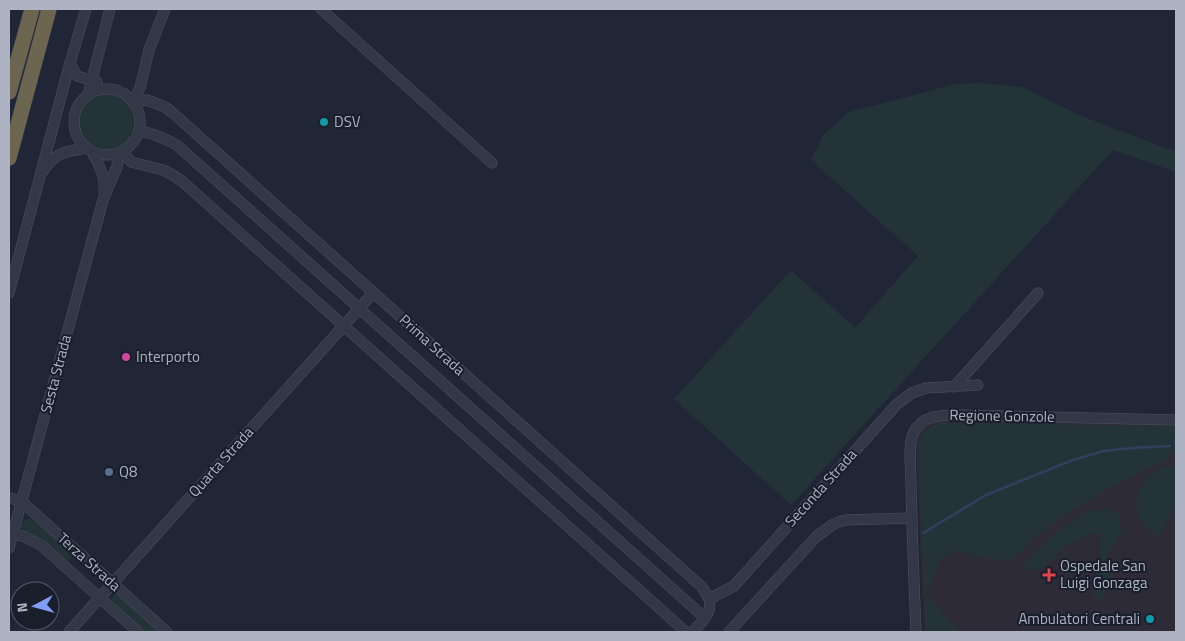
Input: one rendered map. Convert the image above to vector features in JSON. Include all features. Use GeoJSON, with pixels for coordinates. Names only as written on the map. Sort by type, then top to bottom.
{"type":"FeatureCollection","features":[{"type":"Feature","properties":{"kind":"highway"},"geometry":{"type":"LineString","coordinates":[[9,92],[32,9]]}},
{"type":"Feature","properties":{"kind":"highway"},"geometry":{"type":"LineString","coordinates":[[9,158],[49,9]]}},
{"type":"Feature","properties":{"kind":"street"},"geometry":{"type":"LineString","coordinates":[[9,293],[38,178],[86,9]]}},
{"type":"Feature","properties":{"kind":"street"},"geometry":{"type":"LineString","coordinates":[[88,95],[110,9]]}},
{"type":"Feature","properties":{"kind":"street"},"geometry":{"type":"LineString","coordinates":[[132,98],[140,88],[150,50],[165,9]]}},
{"type":"Feature","properties":{"kind":"street"},"geometry":{"type":"LineString","coordinates":[[321,9],[492,163]]}},
{"type":"Feature","properties":{"kind":"street"},"geometry":{"type":"LineString","coordinates":[[38,178],[54,157],[60,154],[89,150],[100,155],[120,153],[133,143],[139,130],[139,115],[132,98],[112,86],[77,76],[70,63]]}},
{"type":"Feature","properties":{"kind":"street"},"geometry":{"type":"LineString","coordinates":[[88,95],[98,90],[110,89],[122,92],[132,98]]}},
{"type":"Feature","properties":{"kind":"street","name":"Sesta Strada"},"geometry":{"type":"LineString","coordinates":[[88,95],[80,102],[76,111],[74,121],[75,132],[100,168],[105,184],[103,200]]}},
{"type":"Feature","properties":{"kind":"street","name":"Prima Strada"},"geometry":{"type":"LineString","coordinates":[[132,98],[147,100],[165,107],[173,113],[702,587],[709,599]]}},
{"type":"Feature","properties":{"kind":"street","name":"Prima Strada"},"geometry":{"type":"LineString","coordinates":[[139,130],[167,139],[178,146],[705,618]]}},
{"type":"Feature","properties":{"kind":"street"},"geometry":{"type":"LineString","coordinates":[[120,153],[131,162],[163,170],[183,182],[686,632]]}},
{"type":"Feature","properties":{"kind":"street","name":"Sesta Strada"},"geometry":{"type":"LineString","coordinates":[[9,548],[11,533],[103,200],[117,167],[120,153]]}},
{"type":"Feature","properties":{"kind":"street","name":"Quarta Strada"},"geometry":{"type":"LineString","coordinates":[[69,632],[373,293]]}},
{"type":"Feature","properties":{"kind":"street"},"geometry":{"type":"LineString","coordinates":[[954,386],[1038,293]]}},
{"type":"Feature","properties":{"kind":"street","name":"Seconda Strada"},"geometry":{"type":"LineString","coordinates":[[709,599],[734,586],[897,404],[918,390],[926,388],[978,385]]}},
{"type":"Feature","properties":{"kind":"street","name":"Regione Gonzole"},"geometry":{"type":"LineString","coordinates":[[916,632],[911,454],[912,435],[924,420],[936,416],[959,415],[1176,420]]}},
{"type":"Feature","properties":{"kind":"street","name":"Terza Strada"},"geometry":{"type":"LineString","coordinates":[[9,498],[21,501],[167,632]]}},
{"type":"Feature","properties":{"kind":"street"},"geometry":{"type":"LineString","coordinates":[[729,632],[816,537],[832,524],[846,520],[912,518]]}},
{"type":"Feature","properties":{"kind":"street","name":"Terza Strada"},"geometry":{"type":"LineString","coordinates":[[11,533],[42,546],[138,632]]}},
{"type":"Feature","properties":{"kind":"street"},"geometry":{"type":"LineString","coordinates":[[693,632],[710,609],[709,599]]}},
{"type":"Feature","properties":{"kind":"shaded area"},"geometry":{"type":"Polygon","coordinates":[[[981,83],[1022,87],[1084,117],[1176,152],[1176,172],[1113,150],[791,505],[674,399],[791,270],[855,328],[918,256],[811,160],[824,134],[849,112],[953,84],[981,83]]]}},
{"type":"Feature","properties":{"kind":"shaded area"},"geometry":{"type":"Polygon","coordinates":[[[106,94],[117,96],[126,102],[132,111],[134,122],[132,133],[126,142],[117,148],[106,150],[95,148],[86,142],[80,133],[78,122],[80,111],[86,102],[95,96],[106,94]]]}},
{"type":"Feature","properties":{"kind":"shaded area","name":"Ospedale San Luigi Gonzaga"},"geometry":{"type":"Polygon","coordinates":[[[939,421],[1176,424],[1176,632],[924,632],[916,444],[918,436],[923,429],[939,421]]]}},
{"type":"Feature","properties":{"kind":"shaded area"},"geometry":{"type":"Polygon","coordinates":[[[939,423],[1176,426],[1175,450],[1168,456],[1169,460],[1108,488],[1053,523],[1032,539],[1019,555],[1009,561],[955,551],[941,558],[927,594],[959,632],[926,632],[918,444],[921,436],[926,431],[939,423]]]}},
{"type":"Feature","properties":{"kind":"shaded area"},"geometry":{"type":"Polygon","coordinates":[[[1176,467],[1176,504],[1158,537],[1143,524],[1137,505],[1138,496],[1146,479],[1162,468],[1176,467]]]}},
{"type":"Feature","properties":{"kind":"shaded area"},"geometry":{"type":"Polygon","coordinates":[[[1104,509],[1115,511],[1123,518],[1118,524],[1124,530],[1115,541],[1102,565],[1114,571],[1102,600],[1094,597],[1096,568],[1101,552],[1102,533],[1088,534],[1067,546],[1042,568],[1021,569],[1060,530],[1090,510],[1104,509]]]}},
{"type":"Feature","properties":{"kind":"shaded area"},"geometry":{"type":"Polygon","coordinates":[[[29,518],[72,554],[69,561],[65,561],[40,539],[24,532],[21,523],[29,518]]]}},
{"type":"Feature","properties":{"kind":"shaded area"},"geometry":{"type":"Polygon","coordinates":[[[116,593],[160,632],[144,632],[110,602],[110,599],[116,593]]]}},
{"type":"Feature","properties":{"kind":"waterway"},"geometry":{"type":"LineString","coordinates":[[923,533],[986,495],[1073,460],[1104,451],[1170,446]]}},
{"type":"Feature","properties":{"kind":"place","name":"DSV"},"geometry":{"type":"Point","coordinates":[324,122]}},
{"type":"Feature","properties":{"kind":"place","name":"Interporto"},"geometry":{"type":"Point","coordinates":[126,357]}},
{"type":"Feature","properties":{"kind":"place","name":"Q8"},"geometry":{"type":"Point","coordinates":[109,472]}},
{"type":"Feature","properties":{"kind":"place","name":"Ospedale San Luigi Gonzaga"},"geometry":{"type":"Point","coordinates":[1049,575]}},
{"type":"Feature","properties":{"kind":"place","name":"Ambulatori Centrali"},"geometry":{"type":"Point","coordinates":[1150,619]}}]}
